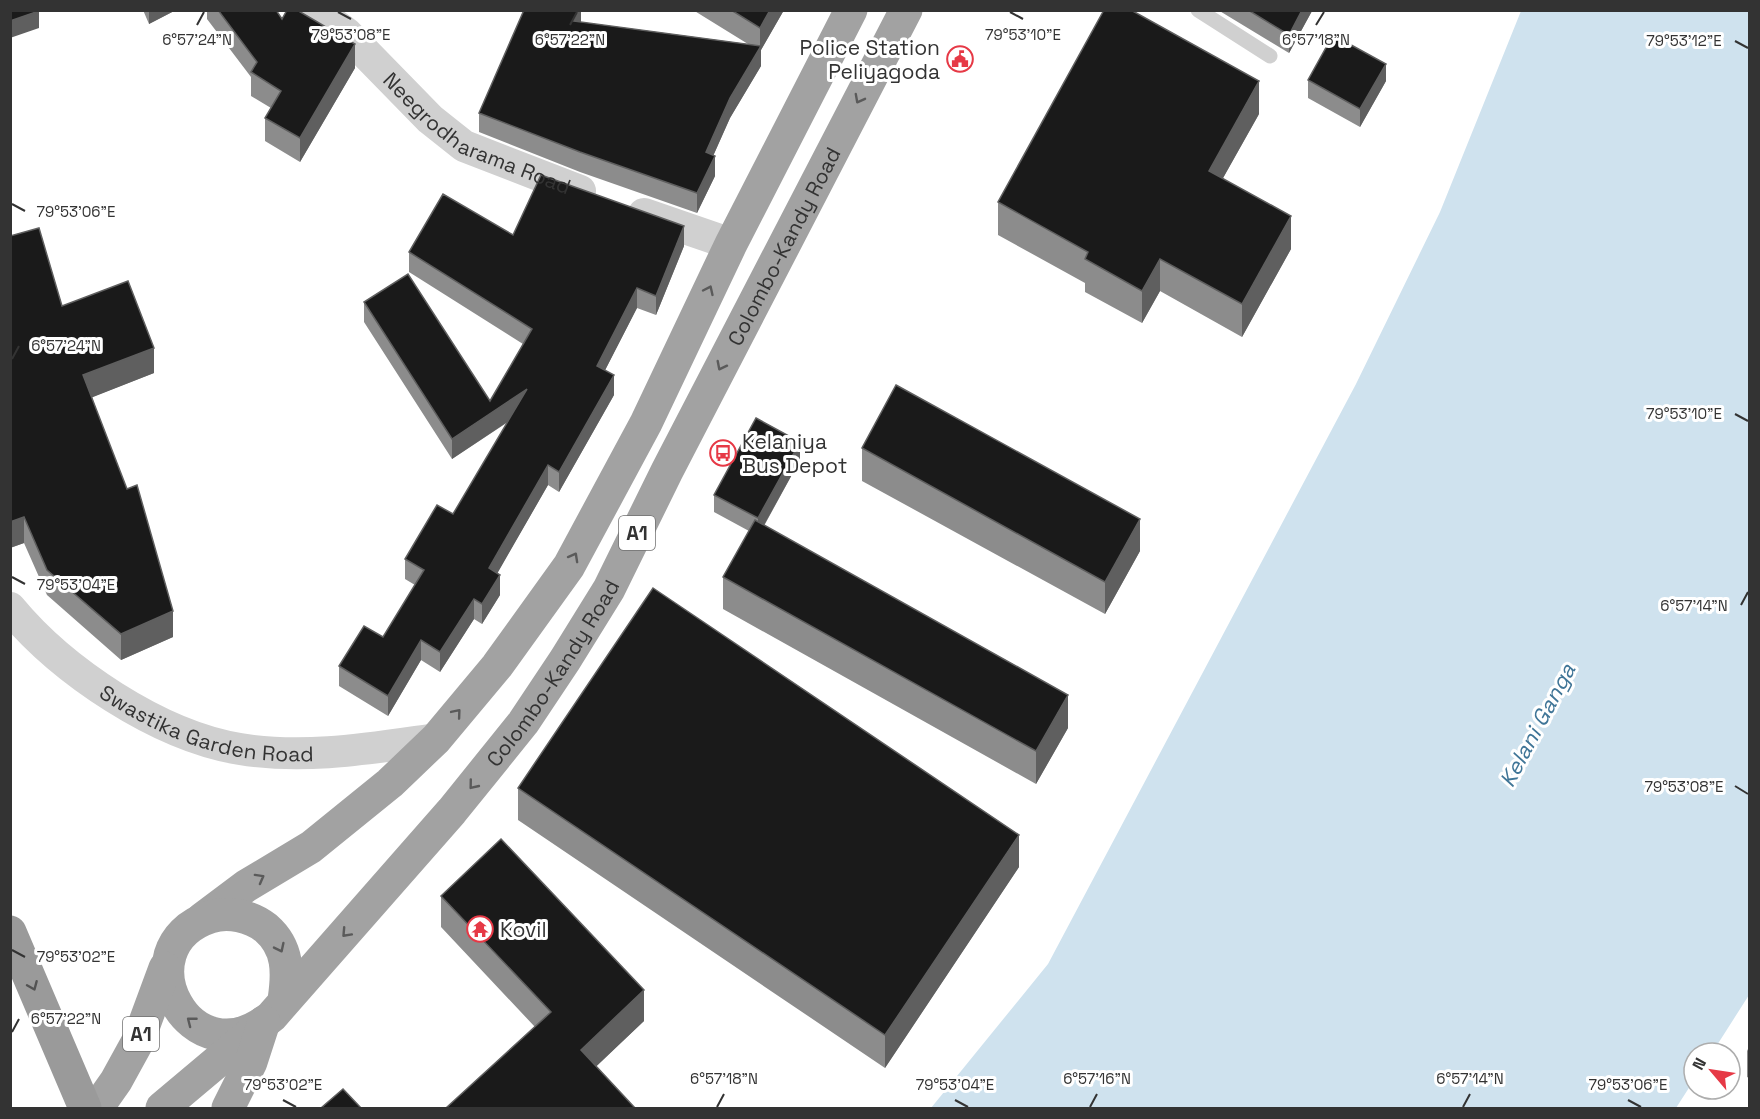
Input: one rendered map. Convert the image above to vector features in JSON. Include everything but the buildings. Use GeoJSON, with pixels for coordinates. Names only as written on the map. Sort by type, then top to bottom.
{"type":"FeatureCollection","features":[{"type":"Feature","properties":{"kind":"highway","name":"Colombo-Kandy Road"},"geometry":{"type":"LineString","coordinates":[[196,924],[246,886],[311,847],[351,817],[436,738],[497,666],[570,566],[646,423],[731,244],[851,10]]}},
{"type":"Feature","properties":{"kind":"highway","name":"Colombo-Kandy Road"},"geometry":{"type":"LineString","coordinates":[[228,1108],[274,1011],[363,914],[452,811],[523,723],[609,589],[752,305],[906,10]]}},
{"type":"Feature","properties":{"kind":"highway"},"geometry":{"type":"LineString","coordinates":[[235,915],[264,926],[277,941],[285,960],[288,980],[274,1011],[254,1029],[231,1035],[207,1032],[178,1010],[169,988],[168,964],[181,936],[196,924],[215,916],[235,915]]}},
{"type":"Feature","properties":{"kind":"highway"},"geometry":{"type":"LineString","coordinates":[[10,932],[85,1108]]}},
{"type":"Feature","properties":{"kind":"highway","name":"A1"},"geometry":{"type":"LineString","coordinates":[[97,1108],[116,1081],[138,1041],[172,952]]}},
{"type":"Feature","properties":{"kind":"highway"},"geometry":{"type":"LineString","coordinates":[[162,1108],[274,1011]]}},
{"type":"Feature","properties":{"kind":"street","name":"Neegrodharama Road"},"geometry":{"type":"LineString","coordinates":[[315,10],[346,33],[430,119],[464,146],[611,202],[731,244]]}},
{"type":"Feature","properties":{"kind":"street","name":"Swastika Garden Road"},"geometry":{"type":"LineString","coordinates":[[10,608],[66,664],[108,694],[150,718],[200,737],[240,749],[295,753],[355,751],[436,738]]}},
{"type":"Feature","properties":{"kind":"lane"},"geometry":{"type":"LineString","coordinates":[[1198,10],[1270,56]]}},
{"type":"Feature","properties":{"kind":"water","name":"Kelani Ganga"},"geometry":{"type":"Polygon","coordinates":[[[1521,11],[1749,11],[1749,995],[1720,1041],[1682,1041],[1682,1099],[1676,1108],[931,1108],[1048,964],[1356,384],[1440,212],[1521,11]]]}},
{"type":"Feature","properties":{"kind":"place","name":"Police Station Peliyagoda"},"geometry":{"type":"Point","coordinates":[960,59]}},
{"type":"Feature","properties":{"kind":"place","name":"Kelaniya Bus Depot"},"geometry":{"type":"Point","coordinates":[723,453]}},
{"type":"Feature","properties":{"kind":"place","name":"Kovil"},"geometry":{"type":"Point","coordinates":[480,929]}}]}
